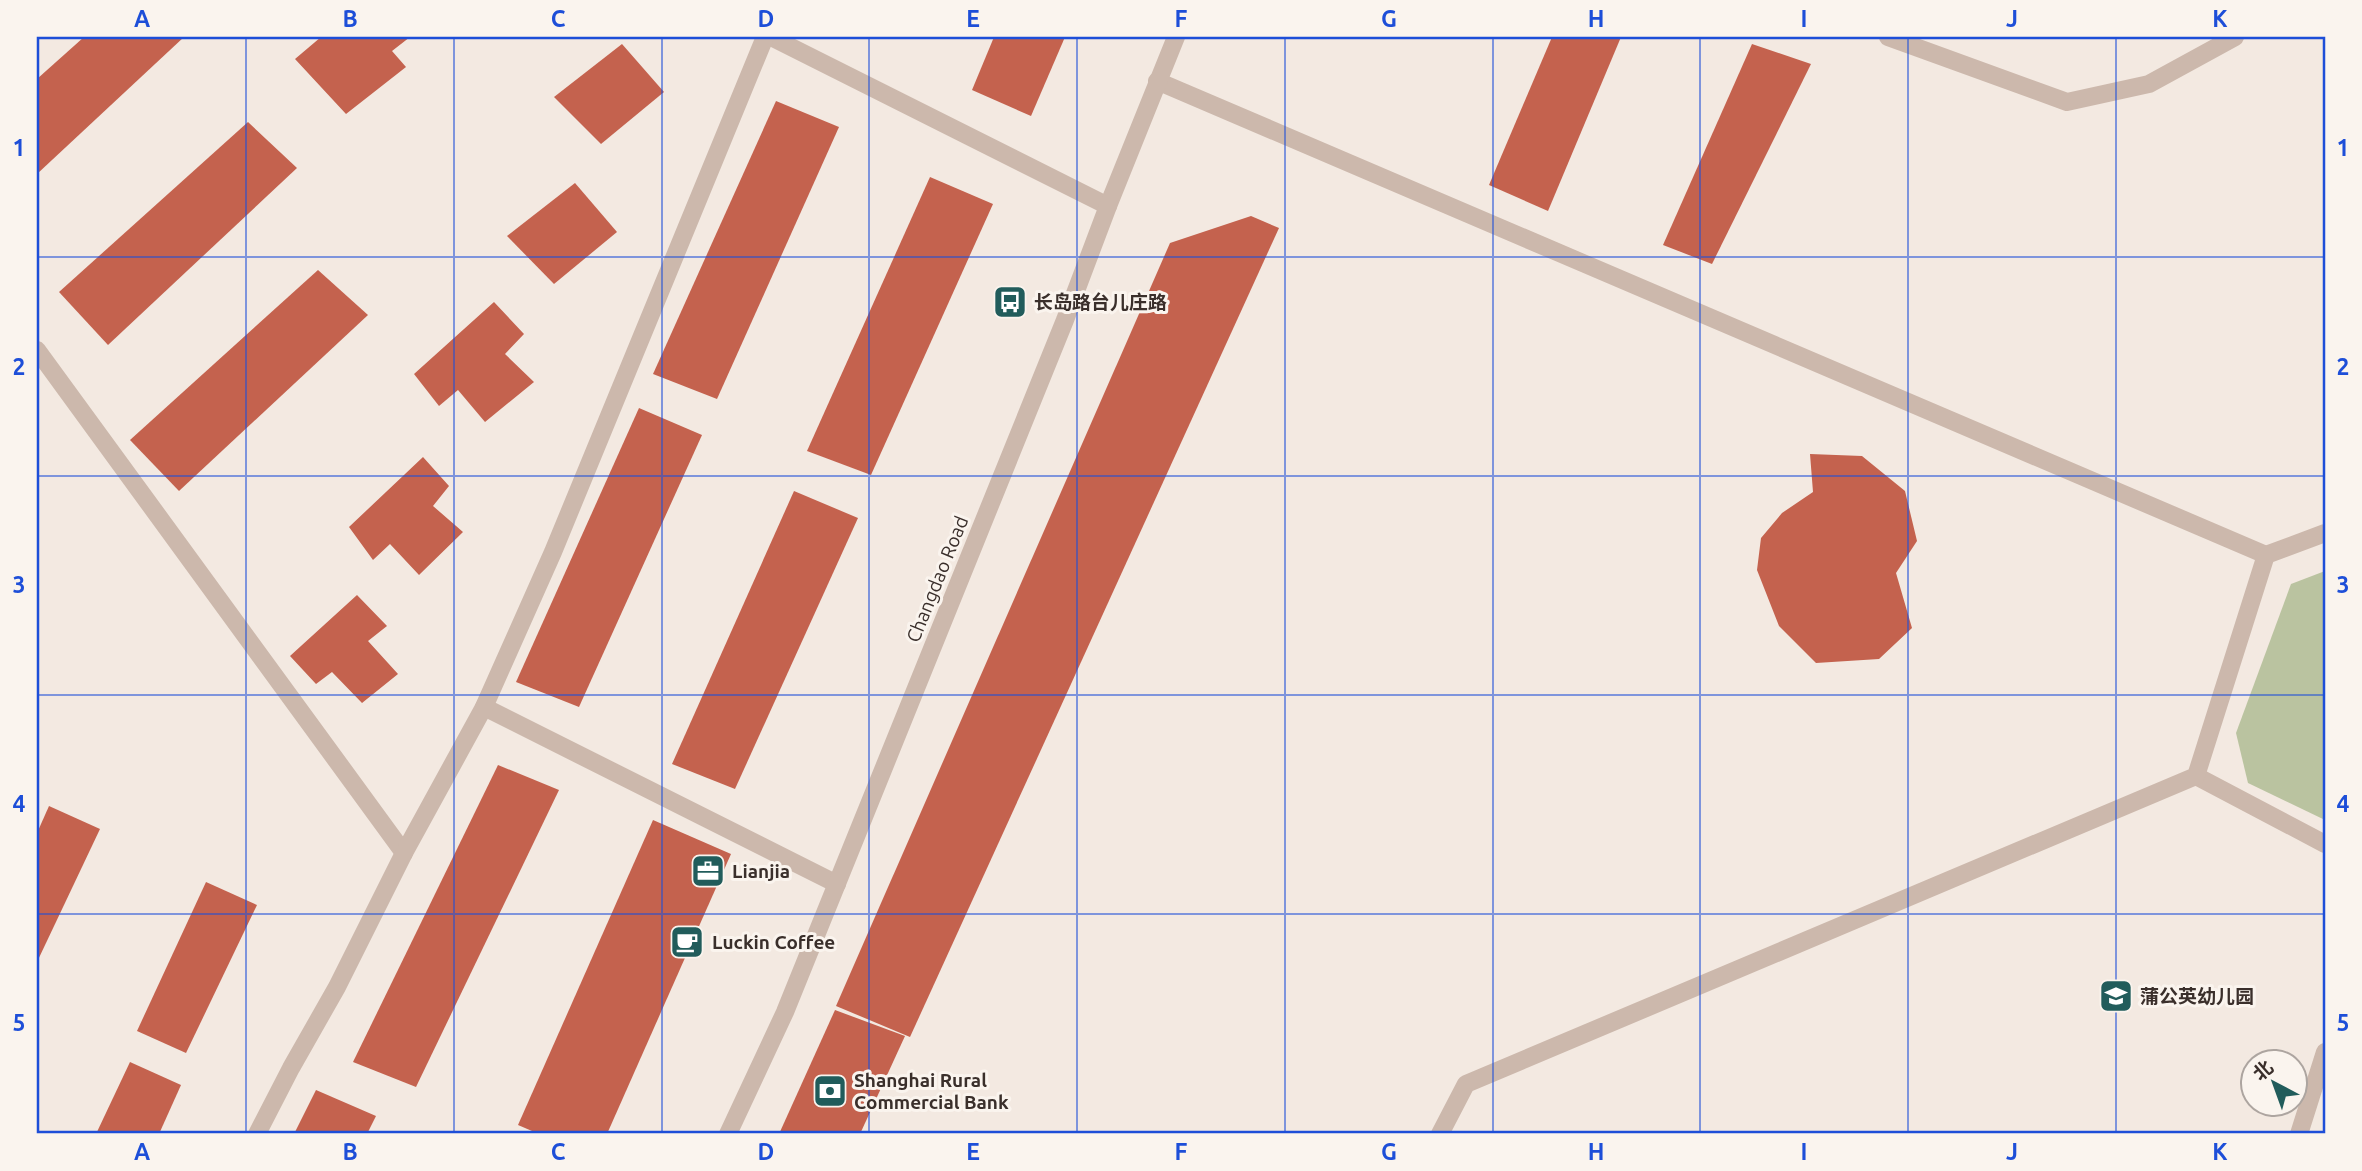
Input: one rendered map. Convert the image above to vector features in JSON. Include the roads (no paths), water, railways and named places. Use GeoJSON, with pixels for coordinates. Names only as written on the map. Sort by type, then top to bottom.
{"type":"FeatureCollection","features":[{"type":"Feature","properties":{"kind":"street"},"geometry":{"type":"LineString","coordinates":[[257,1134],[290,1068],[337,987],[404,853],[484,708],[553,552],[765,37]]}},
{"type":"Feature","properties":{"kind":"street"},"geometry":{"type":"LineString","coordinates":[[771,37],[1108,206]]}},
{"type":"Feature","properties":{"kind":"street","name":"Changdao Road"},"geometry":{"type":"LineString","coordinates":[[728,1134],[785,1012],[1065,320],[1157,81],[1177,37]]}},
{"type":"Feature","properties":{"kind":"street"},"geometry":{"type":"LineString","coordinates":[[1888,37],[2067,102],[2149,84],[2235,37]]}},
{"type":"Feature","properties":{"kind":"street"},"geometry":{"type":"LineString","coordinates":[[1157,81],[2266,555],[2325,533]]}},
{"type":"Feature","properties":{"kind":"street"},"geometry":{"type":"LineString","coordinates":[[37,350],[404,853]]}},
{"type":"Feature","properties":{"kind":"street"},"geometry":{"type":"LineString","coordinates":[[1440,1134],[1466,1084],[2196,776],[2266,555]]}},
{"type":"Feature","properties":{"kind":"street"},"geometry":{"type":"LineString","coordinates":[[484,708],[837,884]]}},
{"type":"Feature","properties":{"kind":"street"},"geometry":{"type":"LineString","coordinates":[[2196,776],[2325,844]]}},
{"type":"Feature","properties":{"kind":"street"},"geometry":{"type":"LineString","coordinates":[[2299,1134],[2325,1052]]}},
{"type":"Feature","properties":{"kind":"place","name":"长岛路台儿庄路"},"geometry":{"type":"Point","coordinates":[1010,302]}},
{"type":"Feature","properties":{"kind":"place","name":"Lianjia"},"geometry":{"type":"Point","coordinates":[708,871]}},
{"type":"Feature","properties":{"kind":"place","name":"Luckin Coffee"},"geometry":{"type":"Point","coordinates":[687,942]}},
{"type":"Feature","properties":{"kind":"place","name":"蒲公英幼儿园"},"geometry":{"type":"Point","coordinates":[2116,996]}},
{"type":"Feature","properties":{"kind":"place","name":"Shanghai Rural Commercial Bank"},"geometry":{"type":"Point","coordinates":[830,1091]}}]}
